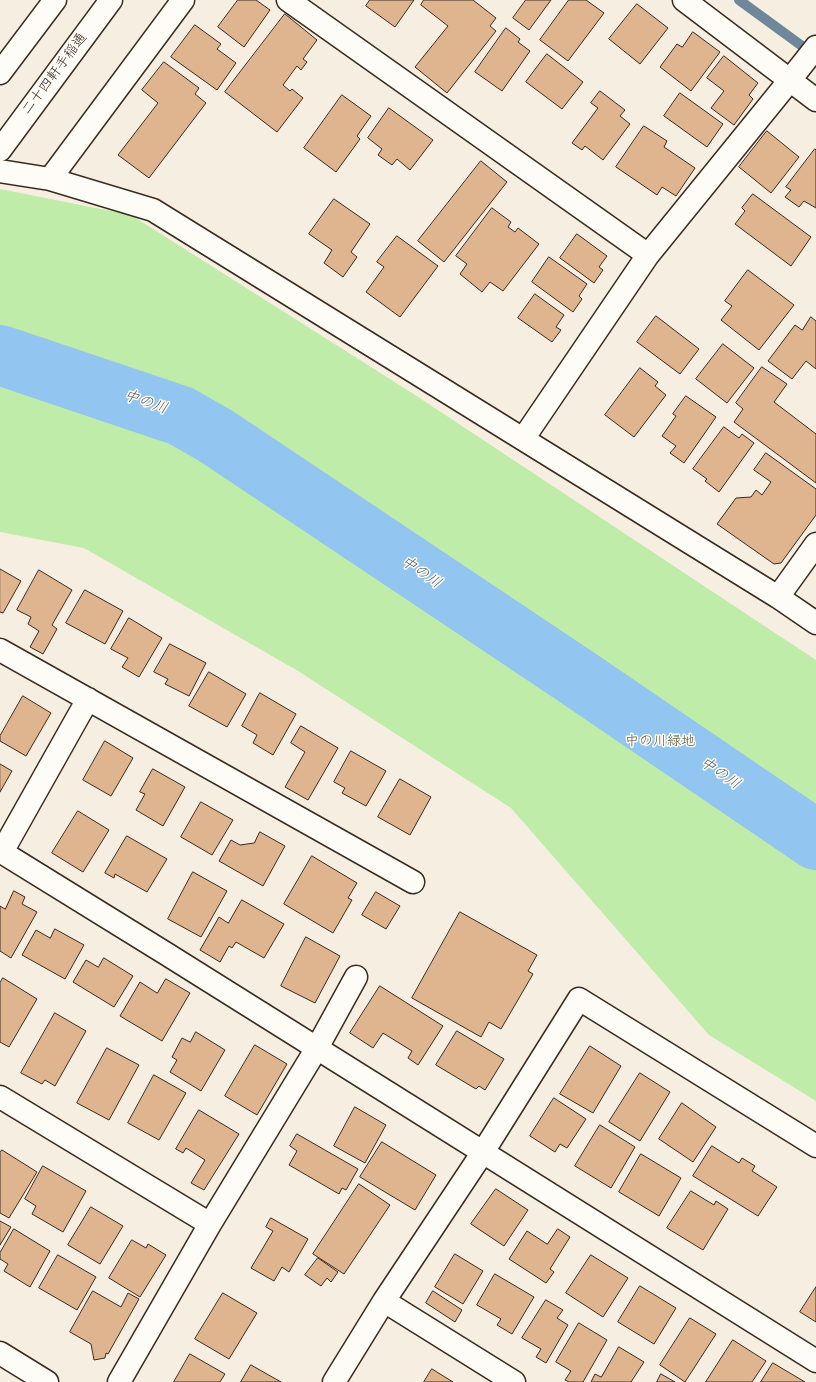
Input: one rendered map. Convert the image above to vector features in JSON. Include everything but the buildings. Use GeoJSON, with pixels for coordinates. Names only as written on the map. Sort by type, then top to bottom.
{"type":"FeatureCollection","features":[{"type":"Feature","properties":{"kind":"street"},"geometry":{"type":"LineString","coordinates":[[0,73],[55,0]]}},
{"type":"Feature","properties":{"kind":"street","name":"二十四軒手稲通"},"geometry":{"type":"LineString","coordinates":[[0,150],[111,0]]}},
{"type":"Feature","properties":{"kind":"street"},"geometry":{"type":"LineString","coordinates":[[50,179],[183,0]]}},
{"type":"Feature","properties":{"kind":"street"},"geometry":{"type":"LineString","coordinates":[[288,0],[648,255]]}},
{"type":"Feature","properties":{"kind":"street"},"geometry":{"type":"LineString","coordinates":[[684,0],[795,73],[816,100]]}},
{"type":"Feature","properties":{"kind":"street"},"geometry":{"type":"LineString","coordinates":[[523,439],[648,255],[816,47]]}},
{"type":"Feature","properties":{"kind":"street"},"geometry":{"type":"LineString","coordinates":[[0,171],[50,179],[153,210],[778,597],[816,623]]}},
{"type":"Feature","properties":{"kind":"street"},"geometry":{"type":"LineString","coordinates":[[778,597],[816,544]]}},
{"type":"Feature","properties":{"kind":"street"},"geometry":{"type":"LineString","coordinates":[[0,650],[413,882]]}},
{"type":"Feature","properties":{"kind":"street"},"geometry":{"type":"LineString","coordinates":[[88,699],[1,852],[816,1361]]}},
{"type":"Feature","properties":{"kind":"street"},"geometry":{"type":"LineString","coordinates":[[120,1382],[210,1224],[317,1048],[356,977]]}},
{"type":"Feature","properties":{"kind":"street"},"geometry":{"type":"LineString","coordinates":[[334,1382],[384,1301],[483,1152],[579,999],[816,1146]]}},
{"type":"Feature","properties":{"kind":"street"},"geometry":{"type":"LineString","coordinates":[[0,1096],[210,1224]]}},
{"type":"Feature","properties":{"kind":"street"},"geometry":{"type":"LineString","coordinates":[[384,1301],[514,1382]]}},
{"type":"Feature","properties":{"kind":"street"},"geometry":{"type":"LineString","coordinates":[[0,1353],[47,1382]]}},
{"type":"Feature","properties":{"kind":"green space","name":"中の川緑地"},"geometry":{"type":"Polygon","coordinates":[[[0,189],[131,215],[412,393],[816,660],[816,1101],[709,1035],[511,808],[298,671],[84,548],[0,532],[0,189]]]}},
{"type":"Feature","properties":{"kind":"waterway"},"geometry":{"type":"LineString","coordinates":[[739,0],[813,54]]}},
{"type":"Feature","properties":{"kind":"waterway","name":"中の川"},"geometry":{"type":"LineString","coordinates":[[0,355],[181,416],[216,436],[575,676],[816,840]]}}]}
